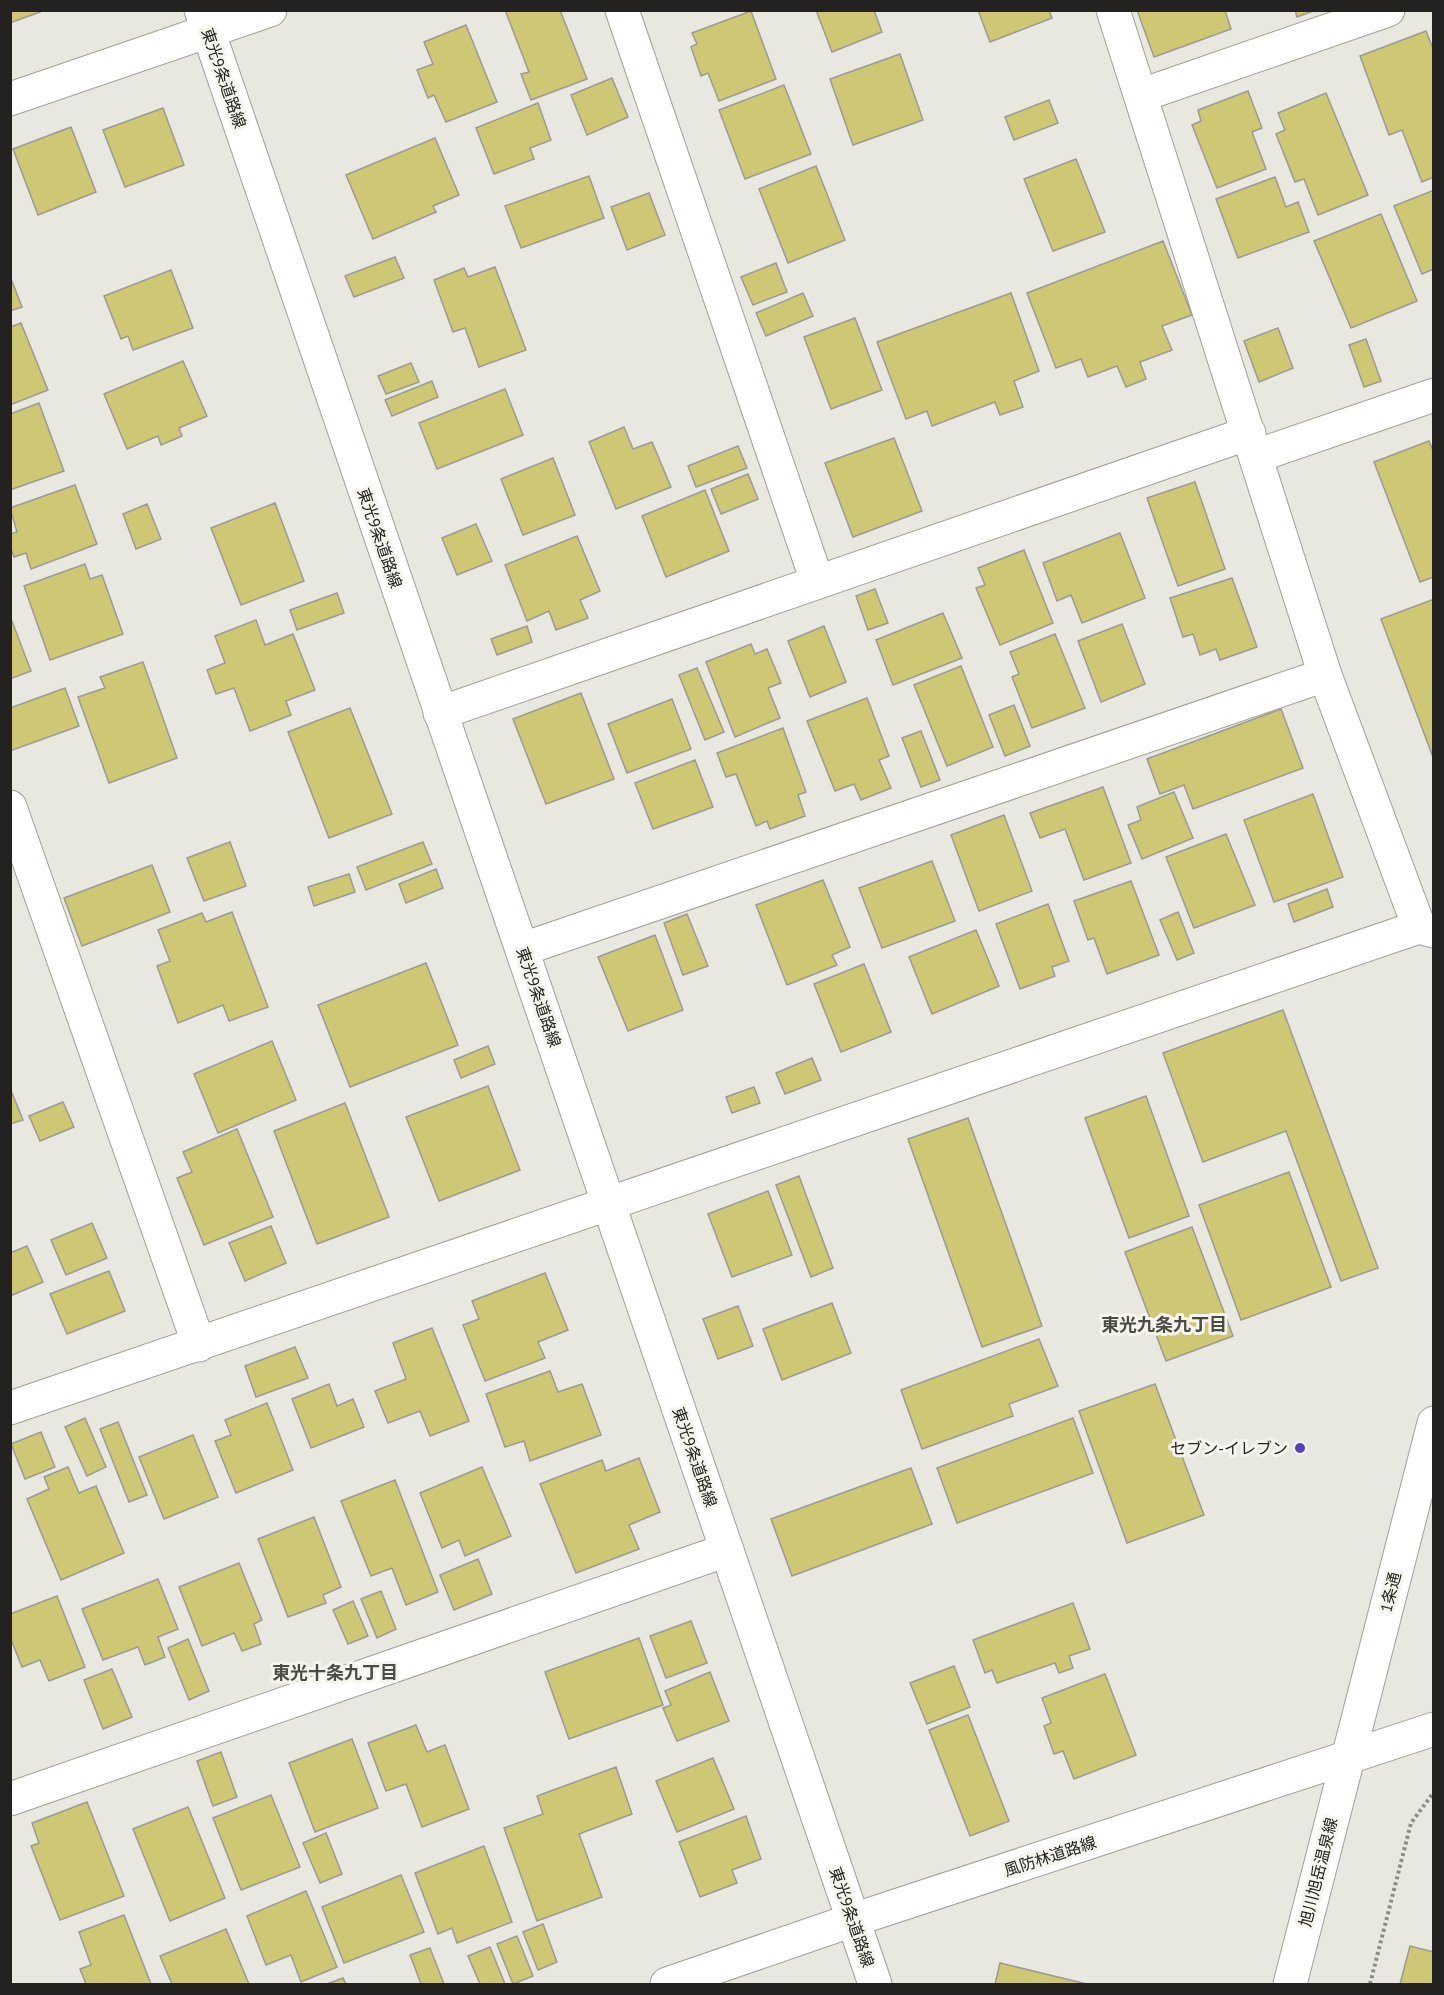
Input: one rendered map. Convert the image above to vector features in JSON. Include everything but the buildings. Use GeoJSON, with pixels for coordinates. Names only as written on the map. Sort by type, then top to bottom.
{"type":"FeatureCollection","features":[{"type":"Feature","properties":{"kind":"street"},"geometry":{"type":"LineString","coordinates":[[10,99],[204,22],[270,10]]}},
{"type":"Feature","properties":{"kind":"street"},"geometry":{"type":"LineString","coordinates":[[622,10],[817,581]]}},
{"type":"Feature","properties":{"kind":"street"},"geometry":{"type":"LineString","coordinates":[[10,1408],[199,1345],[609,1201],[1426,929],[1325,675],[1142,95],[1113,10]]}},
{"type":"Feature","properties":{"kind":"street"},"geometry":{"type":"LineString","coordinates":[[1142,95],[1388,10]]}},
{"type":"Feature","properties":{"kind":"street","name":"東光9条道路線"},"geometry":{"type":"LineString","coordinates":[[204,22],[523,949],[875,1984]]}},
{"type":"Feature","properties":{"kind":"street"},"geometry":{"type":"LineString","coordinates":[[440,713],[817,581],[1252,445],[1434,395]]}},
{"type":"Feature","properties":{"kind":"street"},"geometry":{"type":"LineString","coordinates":[[523,949],[1325,675]]}},
{"type":"Feature","properties":{"kind":"street"},"geometry":{"type":"LineString","coordinates":[[10,807],[199,1345]]}},
{"type":"Feature","properties":{"kind":"street","name":"1条通"},"geometry":{"type":"LineString","coordinates":[[1346,1760],[1434,1423]]}},
{"type":"Feature","properties":{"kind":"street"},"geometry":{"type":"LineString","coordinates":[[10,1799],[727,1550]]}},
{"type":"Feature","properties":{"kind":"street","name":"風防林道路線"},"geometry":{"type":"LineString","coordinates":[[667,1984],[853,1920],[1346,1760],[1434,1729]]}},
{"type":"Feature","properties":{"kind":"street","name":"旭川旭岳温泉線"},"geometry":{"type":"LineString","coordinates":[[1290,1984],[1346,1760]]}},
{"type":"Feature","properties":{"kind":"path"},"geometry":{"type":"LineString","coordinates":[[1370,1984],[1411,1823],[1434,1792]]}},
{"type":"Feature","properties":{"kind":"place","name":"セブン-イレブン"},"geometry":{"type":"Point","coordinates":[1300,1448]}},
{"type":"Feature","properties":{"kind":"district","name":"東光九条九丁目"},"geometry":{"type":"Point","coordinates":[1164,1324]}},
{"type":"Feature","properties":{"kind":"district","name":"東光十条九丁目"},"geometry":{"type":"Point","coordinates":[335,1672]}}]}
